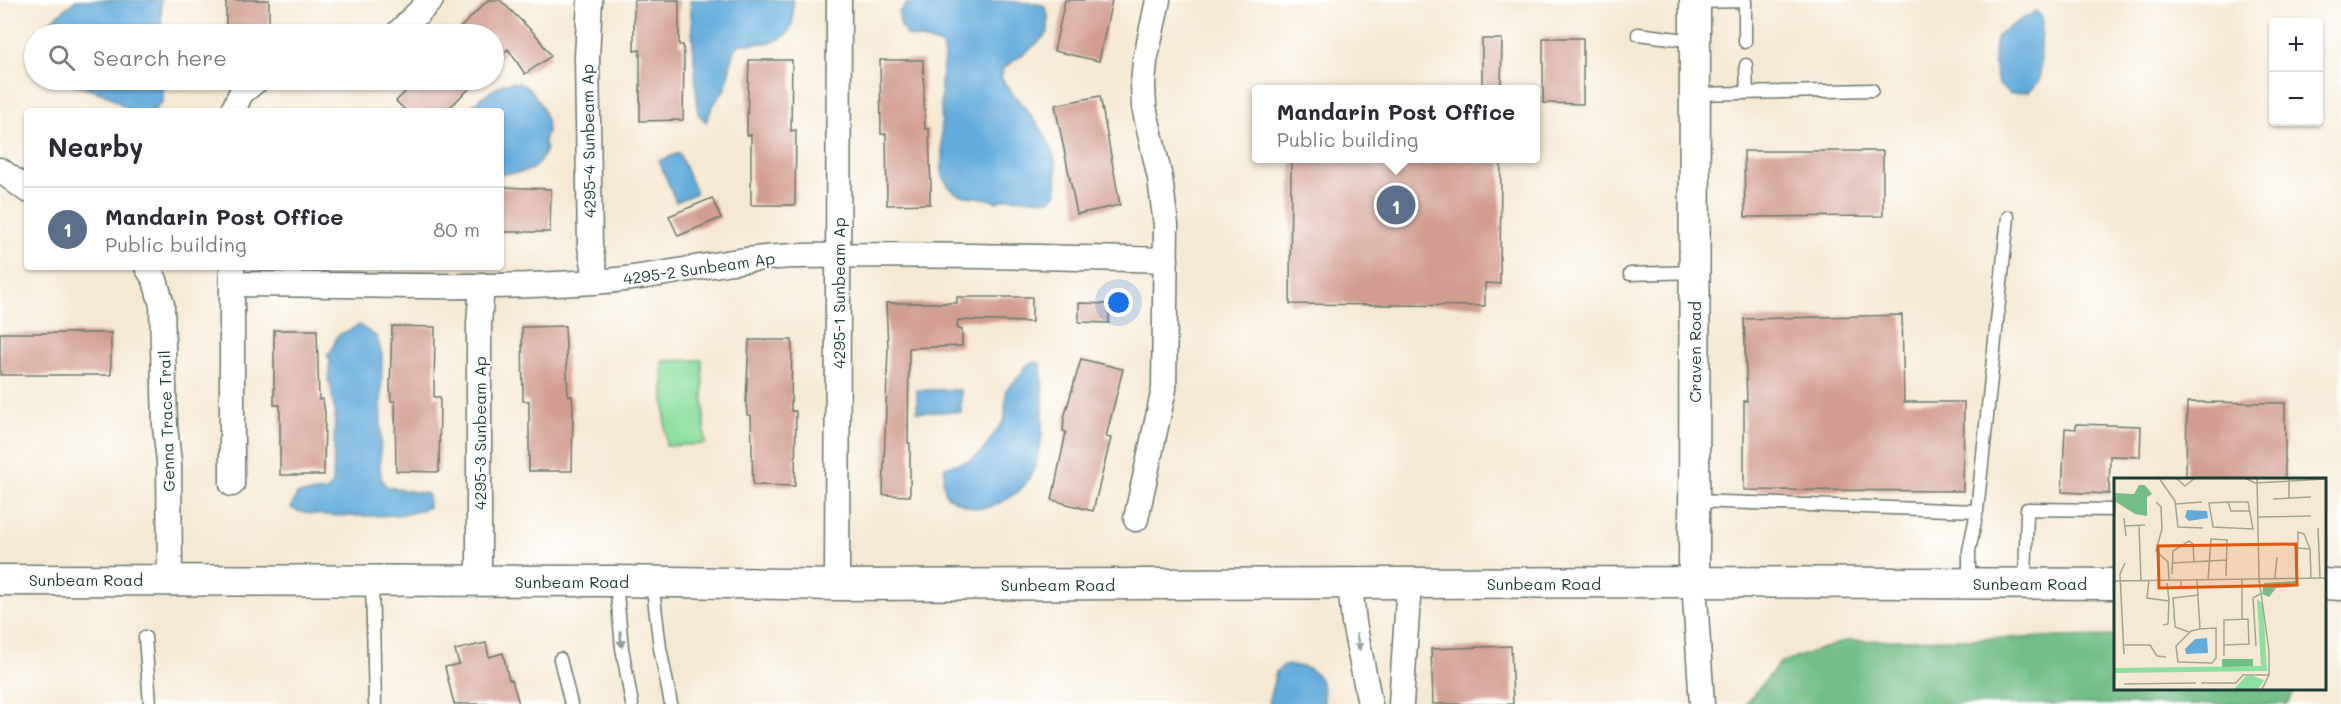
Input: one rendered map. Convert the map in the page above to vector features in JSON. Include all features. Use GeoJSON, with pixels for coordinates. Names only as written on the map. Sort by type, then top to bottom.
{"type":"FeatureCollection","features":[{"type":"Feature","properties":{"kind":"street"},"geometry":{"type":"LineString","coordinates":[[407,24],[431,0]]}},
{"type":"Feature","properties":{"kind":"street","name":"4295-4 Sunbeam Ap"},"geometry":{"type":"LineString","coordinates":[[590,0],[587,57],[590,246],[597,282]]}},
{"type":"Feature","properties":{"kind":"street","name":"4295-1 Sunbeam Ap"},"geometry":{"type":"LineString","coordinates":[[837,585],[840,0]]}},
{"type":"Feature","properties":{"kind":"street"},"geometry":{"type":"LineString","coordinates":[[1136,519],[1164,389],[1166,225],[1160,178],[1144,108],[1143,84],[1145,61],[1158,0]]}},
{"type":"Feature","properties":{"kind":"street","name":"Craven Road"},"geometry":{"type":"LineString","coordinates":[[1695,1],[1694,582],[1702,704]]}},
{"type":"Feature","properties":{"kind":"street"},"geometry":{"type":"LineString","coordinates":[[234,108],[245,90]]}},
{"type":"Feature","properties":{"kind":"street"},"geometry":{"type":"LineString","coordinates":[[0,171],[24,188]]}},
{"type":"Feature","properties":{"kind":"street","name":"4295-2 Sunbeam Ap"},"geometry":{"type":"LineString","coordinates":[[232,275],[531,285],[597,282],[673,273],[747,259],[838,256],[988,256],[1166,260]]}},
{"type":"Feature","properties":{"kind":"street","name":"Genna Trace Trail"},"geometry":{"type":"LineString","coordinates":[[149,270],[155,280],[162,305],[165,426],[169,462],[170,579]]}},
{"type":"Feature","properties":{"kind":"street"},"geometry":{"type":"LineString","coordinates":[[232,275],[232,484]]}},
{"type":"Feature","properties":{"kind":"street","name":"4295-3 Sunbeam Ap"},"geometry":{"type":"LineString","coordinates":[[479,581],[479,324],[482,285]]}},
{"type":"Feature","properties":{"kind":"street","name":"Sunbeam Road"},"geometry":{"type":"LineString","coordinates":[[0,580],[616,580],[837,585],[1694,582],[2114,584]]}},
{"type":"Feature","properties":{"kind":"street"},"geometry":{"type":"LineString","coordinates":[[1401,704],[1409,583]]}},
{"type":"Feature","properties":{"kind":"street"},"geometry":{"type":"LineString","coordinates":[[1350,584],[1354,623],[1370,704]]}},
{"type":"Feature","properties":{"kind":"lane"},"geometry":{"type":"LineString","coordinates":[[1695,1],[1745,1],[1746,42]]}},
{"type":"Feature","properties":{"kind":"lane"},"geometry":{"type":"LineString","coordinates":[[1638,34],[1695,41]]}},
{"type":"Feature","properties":{"kind":"lane"},"geometry":{"type":"LineString","coordinates":[[1746,65],[1747,93]]}},
{"type":"Feature","properties":{"kind":"lane"},"geometry":{"type":"LineString","coordinates":[[1695,94],[1872,90]]}},
{"type":"Feature","properties":{"kind":"lane"},"geometry":{"type":"LineString","coordinates":[[1969,583],[1969,551],[1977,511],[2008,217]]}},
{"type":"Feature","properties":{"kind":"lane"},"geometry":{"type":"LineString","coordinates":[[1630,274],[1695,272]]}},
{"type":"Feature","properties":{"kind":"lane"},"geometry":{"type":"LineString","coordinates":[[1694,501],[1977,511]]}},
{"type":"Feature","properties":{"kind":"lane"},"geometry":{"type":"LineString","coordinates":[[2025,583],[2026,509],[2114,510]]}},
{"type":"Feature","properties":{"kind":"lane"},"geometry":{"type":"LineString","coordinates":[[372,580],[375,704]]}},
{"type":"Feature","properties":{"kind":"lane"},"geometry":{"type":"LineString","coordinates":[[616,580],[622,648],[632,704]]}},
{"type":"Feature","properties":{"kind":"lane"},"geometry":{"type":"LineString","coordinates":[[652,581],[660,648],[671,704]]}},
{"type":"Feature","properties":{"kind":"lane"},"geometry":{"type":"LineString","coordinates":[[145,637],[150,704]]}},
{"type":"Feature","properties":{"kind":"lane"},"geometry":{"type":"LineString","coordinates":[[560,659],[571,704]]}},
{"type":"Feature","properties":{"kind":"green space"},"geometry":{"type":"Polygon","coordinates":[[[702,360],[705,444],[666,446],[663,361],[702,360]]]}},
{"type":"Feature","properties":{"kind":"green space"},"geometry":{"type":"Polygon","coordinates":[[[2114,636],[2114,689],[2296,689],[2287,704],[1746,704],[1780,663],[1845,641],[2114,636]]]}},
{"type":"Feature","properties":{"kind":"water"},"geometry":{"type":"Polygon","coordinates":[[[76,0],[161,0],[162,24],[48,23],[76,0]]]}},
{"type":"Feature","properties":{"kind":"water"},"geometry":{"type":"Polygon","coordinates":[[[690,0],[793,0],[792,25],[783,37],[770,42],[740,44],[733,52],[726,87],[712,107],[706,122],[698,114],[690,0]]]}},
{"type":"Feature","properties":{"kind":"water"},"geometry":{"type":"Polygon","coordinates":[[[933,0],[1025,3],[1044,6],[1046,9],[1048,33],[1003,69],[1001,78],[1041,129],[1052,151],[1056,165],[1057,193],[1050,200],[1008,198],[997,202],[959,194],[947,185],[942,175],[941,84],[944,57],[942,46],[906,35],[900,24],[899,12],[907,4],[933,0]]]}},
{"type":"Feature","properties":{"kind":"water"},"geometry":{"type":"Polygon","coordinates":[[[2036,11],[2042,17],[2040,81],[2028,92],[2010,94],[2001,87],[1997,80],[1994,58],[1995,43],[2001,32],[2036,11]]]}},
{"type":"Feature","properties":{"kind":"water"},"geometry":{"type":"Polygon","coordinates":[[[504,83],[518,83],[535,96],[543,109],[547,130],[544,142],[546,148],[535,167],[524,172],[504,174],[504,108],[470,108],[493,90],[504,90],[504,83]]]}},
{"type":"Feature","properties":{"kind":"water"},"geometry":{"type":"Polygon","coordinates":[[[91,90],[163,90],[163,101],[157,108],[126,108],[107,95],[91,90]]]}},
{"type":"Feature","properties":{"kind":"water"},"geometry":{"type":"Polygon","coordinates":[[[679,153],[696,193],[676,202],[659,161],[679,153]]]}},
{"type":"Feature","properties":{"kind":"water"},"geometry":{"type":"Polygon","coordinates":[[[359,325],[377,337],[382,355],[380,469],[382,481],[387,487],[428,494],[429,507],[405,514],[371,516],[300,512],[291,508],[297,494],[327,491],[333,483],[335,414],[328,381],[330,360],[327,355],[331,352],[337,336],[359,325]]]}},
{"type":"Feature","properties":{"kind":"water"},"geometry":{"type":"Polygon","coordinates":[[[1036,362],[1041,364],[1043,412],[1040,447],[1030,477],[1017,492],[989,507],[975,508],[961,504],[946,495],[943,480],[945,467],[970,460],[982,452],[1005,419],[1006,390],[1022,374],[1024,367],[1036,362]]]}},
{"type":"Feature","properties":{"kind":"water"},"geometry":{"type":"Polygon","coordinates":[[[917,390],[961,390],[961,412],[917,412],[917,390]]]}},
{"type":"Feature","properties":{"kind":"water"},"geometry":{"type":"Polygon","coordinates":[[[1284,665],[1303,667],[1315,673],[1322,685],[1324,704],[1270,704],[1276,672],[1284,665]]]}},
{"type":"Feature","properties":{"kind":"building"},"geometry":{"type":"Polygon","coordinates":[[[226,0],[269,0],[269,24],[226,24],[226,0]]]}},
{"type":"Feature","properties":{"kind":"building"},"geometry":{"type":"Polygon","coordinates":[[[488,0],[500,0],[537,36],[551,56],[525,74],[508,49],[504,53],[504,24],[464,24],[488,0]]]}},
{"type":"Feature","properties":{"kind":"building"},"geometry":{"type":"Polygon","coordinates":[[[634,0],[679,0],[679,45],[683,45],[684,58],[683,120],[640,121],[640,50],[634,51],[634,0]]]}},
{"type":"Feature","properties":{"kind":"building"},"geometry":{"type":"Polygon","coordinates":[[[1065,0],[1112,0],[1099,61],[1054,51],[1065,0]]]}},
{"type":"Feature","properties":{"kind":"building"},"geometry":{"type":"Polygon","coordinates":[[[1543,38],[1583,38],[1583,104],[1543,103],[1543,38]]]}},
{"type":"Feature","properties":{"kind":"building"},"geometry":{"type":"Polygon","coordinates":[[[1482,39],[1502,39],[1501,85],[1482,85],[1482,39]]]}},
{"type":"Feature","properties":{"kind":"building"},"geometry":{"type":"Polygon","coordinates":[[[749,60],[792,60],[791,131],[796,130],[795,205],[751,205],[751,135],[747,135],[749,60]]]}},
{"type":"Feature","properties":{"kind":"building"},"geometry":{"type":"Polygon","coordinates":[[[880,60],[923,60],[925,129],[929,129],[930,204],[887,205],[886,134],[881,134],[880,60]]]}},
{"type":"Feature","properties":{"kind":"building"},"geometry":{"type":"Polygon","coordinates":[[[407,90],[468,90],[449,108],[403,108],[396,101],[407,90]]]}},
{"type":"Feature","properties":{"kind":"building"},"geometry":{"type":"Polygon","coordinates":[[[1100,96],[1120,205],[1077,214],[1055,105],[1100,96]]]}},
{"type":"Feature","properties":{"kind":"building"},"geometry":{"type":"Polygon","coordinates":[[[1744,151],[1883,151],[1883,216],[1745,217],[1744,151]]]}},
{"type":"Feature","properties":{"kind":"building"},"geometry":{"type":"Polygon","coordinates":[[[1291,163],[1501,163],[1500,284],[1485,283],[1485,306],[1290,304],[1291,163]]]}},
{"type":"Feature","properties":{"kind":"building"},"geometry":{"type":"Polygon","coordinates":[[[504,187],[551,189],[550,232],[504,232],[504,187]]]}},
{"type":"Feature","properties":{"kind":"building"},"geometry":{"type":"Polygon","coordinates":[[[712,198],[721,218],[678,236],[669,216],[712,198]]]}},
{"type":"Feature","properties":{"kind":"building"},"geometry":{"type":"Polygon","coordinates":[[[957,297],[1032,297],[1032,322],[958,320],[957,328],[962,330],[962,346],[909,348],[910,496],[883,495],[888,346],[886,303],[957,303],[957,297]]]}},
{"type":"Feature","properties":{"kind":"building"},"geometry":{"type":"Polygon","coordinates":[[[1079,303],[1109,304],[1109,323],[1079,322],[1079,303]]]}},
{"type":"Feature","properties":{"kind":"building"},"geometry":{"type":"Polygon","coordinates":[[[1902,315],[1904,402],[1964,402],[1963,491],[1744,490],[1744,401],[1747,401],[1744,319],[1902,315]]]}},
{"type":"Feature","properties":{"kind":"building"},"geometry":{"type":"Polygon","coordinates":[[[392,326],[435,327],[434,397],[440,397],[439,472],[396,471],[395,401],[391,401],[390,388],[392,326]]]}},
{"type":"Feature","properties":{"kind":"building"},"geometry":{"type":"Polygon","coordinates":[[[565,326],[568,396],[572,396],[573,409],[572,471],[529,471],[529,401],[523,401],[522,327],[565,326]]]}},
{"type":"Feature","properties":{"kind":"building"},"geometry":{"type":"Polygon","coordinates":[[[274,330],[317,330],[319,400],[323,399],[325,413],[324,475],[280,475],[280,405],[274,405],[274,330]]]}},
{"type":"Feature","properties":{"kind":"building"},"geometry":{"type":"Polygon","coordinates":[[[0,333],[111,333],[111,375],[0,375],[0,333]]]}},
{"type":"Feature","properties":{"kind":"building"},"geometry":{"type":"Polygon","coordinates":[[[749,340],[792,340],[791,411],[796,411],[795,486],[753,485],[751,415],[747,415],[746,402],[749,340]]]}},
{"type":"Feature","properties":{"kind":"building"},"geometry":{"type":"Polygon","coordinates":[[[1081,359],[1123,369],[1106,437],[1111,438],[1093,511],[1052,500],[1066,432],[1063,431],[1064,418],[1081,359]]]}},
{"type":"Feature","properties":{"kind":"building"},"geometry":{"type":"Polygon","coordinates":[[[2187,402],[2285,403],[2285,478],[2186,478],[2187,402]]]}},
{"type":"Feature","properties":{"kind":"building"},"geometry":{"type":"Polygon","coordinates":[[[2076,424],[2141,426],[2140,457],[2110,456],[2109,494],[2062,492],[2065,428],[2076,429],[2076,424]]]}},
{"type":"Feature","properties":{"kind":"building"},"geometry":{"type":"Polygon","coordinates":[[[486,643],[489,657],[503,653],[509,680],[512,680],[519,704],[454,704],[445,667],[459,664],[455,650],[486,643]]]}},
{"type":"Feature","properties":{"kind":"building"},"geometry":{"type":"Polygon","coordinates":[[[1511,646],[1513,704],[1433,704],[1431,649],[1511,646]]]}},
{"type":"Feature","properties":{"kind":"place","name":"Mandarin Post Office"},"geometry":{"type":"Point","coordinates":[1396,205]}}]}
